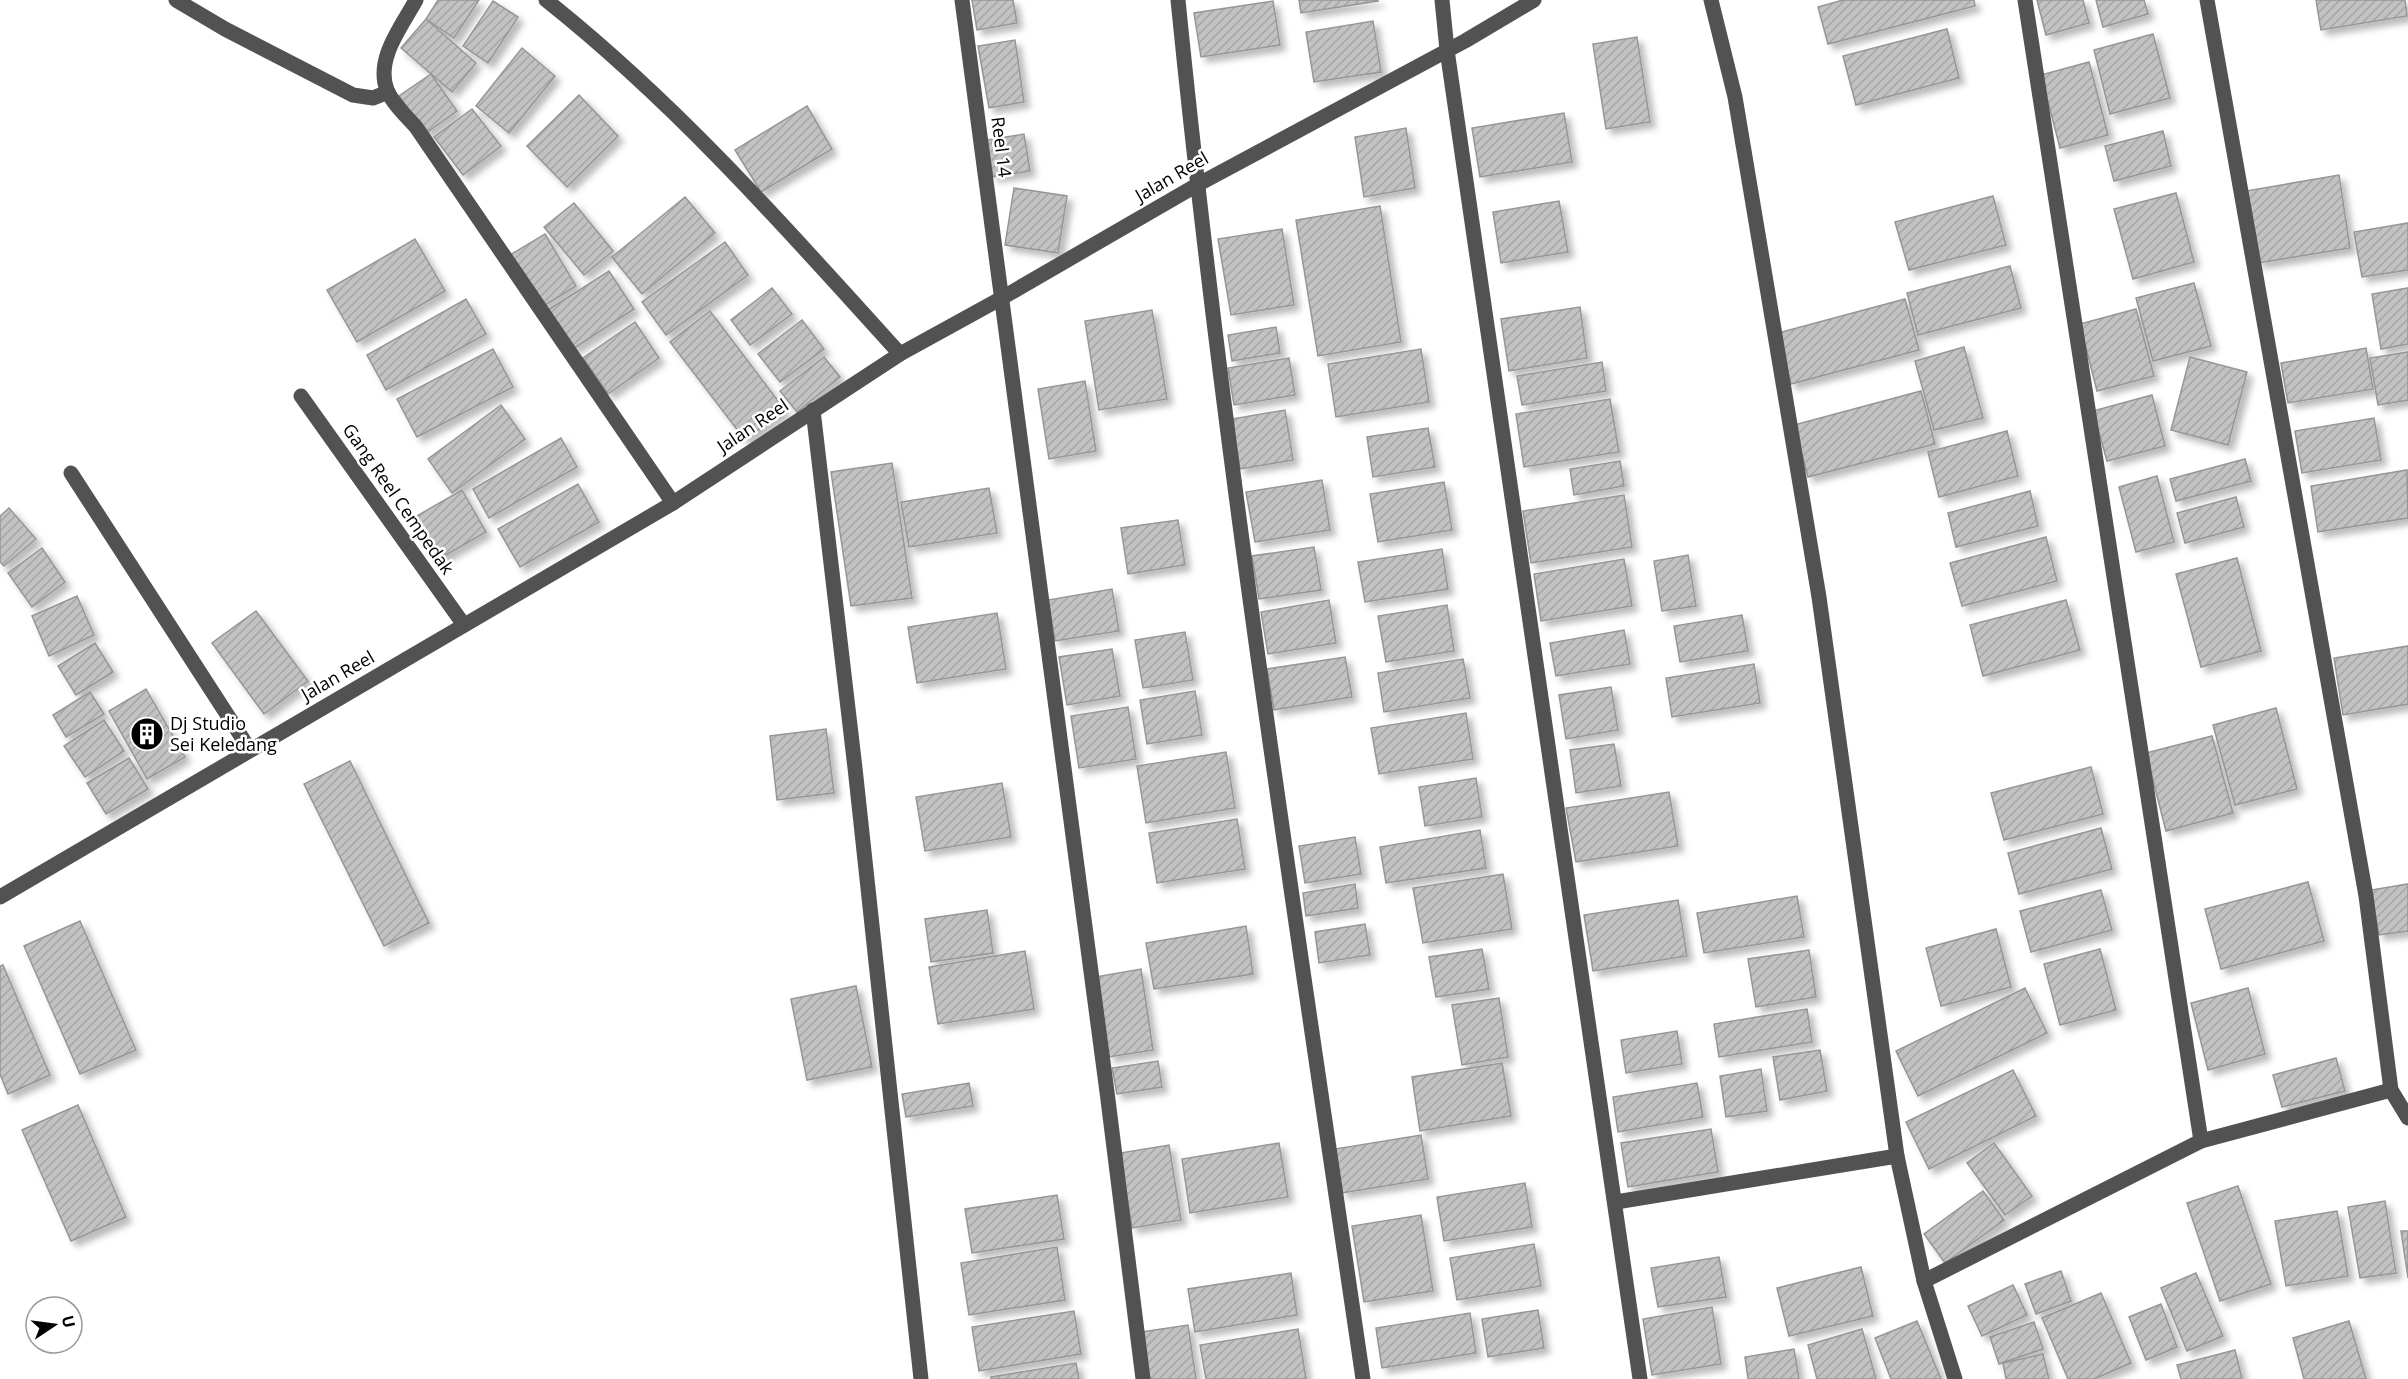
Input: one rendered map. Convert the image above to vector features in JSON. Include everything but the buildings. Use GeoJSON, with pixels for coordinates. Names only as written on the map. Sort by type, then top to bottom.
{"type":"FeatureCollection","features":[{"type":"Feature","properties":{"kind":"street"},"geometry":{"type":"LineString","coordinates":[[176,0],[196,5],[225,29],[353,95],[373,98],[388,92]]}},
{"type":"Feature","properties":{"kind":"street"},"geometry":{"type":"LineString","coordinates":[[416,0],[388,52],[383,74],[388,92],[422,137],[673,503]]}},
{"type":"Feature","properties":{"kind":"street"},"geometry":{"type":"LineString","coordinates":[[546,0],[592,37],[723,161],[900,354]]}},
{"type":"Feature","properties":{"kind":"street","name":"Reel 14"},"geometry":{"type":"LineString","coordinates":[[962,0],[1143,1379]]}},
{"type":"Feature","properties":{"kind":"street"},"geometry":{"type":"LineString","coordinates":[[1178,0],[1197,185],[1263,699],[1363,1379]]}},
{"type":"Feature","properties":{"kind":"street"},"geometry":{"type":"LineString","coordinates":[[1442,0],[1447,50],[1640,1379]]}},
{"type":"Feature","properties":{"kind":"street","name":"Jalan Reel"},"geometry":{"type":"LineString","coordinates":[[0,897],[673,503],[900,354],[1197,185],[1447,50],[1534,0]]}},
{"type":"Feature","properties":{"kind":"street"},"geometry":{"type":"LineString","coordinates":[[1711,0],[1735,97],[1819,597],[1897,1156],[1924,1281],[1955,1379]]}},
{"type":"Feature","properties":{"kind":"street"},"geometry":{"type":"LineString","coordinates":[[2025,0],[2201,1141]]}},
{"type":"Feature","properties":{"kind":"street"},"geometry":{"type":"LineString","coordinates":[[2207,0],[2366,896],[2391,1090],[2408,1118]]}},
{"type":"Feature","properties":{"kind":"street","name":"Gang Reel Cempedak"},"geometry":{"type":"LineString","coordinates":[[301,396],[464,625]]}},
{"type":"Feature","properties":{"kind":"street"},"geometry":{"type":"LineString","coordinates":[[813,410],[856,779],[921,1379]]}},
{"type":"Feature","properties":{"kind":"street"},"geometry":{"type":"LineString","coordinates":[[71,473],[250,750]]}},
{"type":"Feature","properties":{"kind":"street"},"geometry":{"type":"LineString","coordinates":[[1924,1281],[2201,1141],[2391,1090]]}},
{"type":"Feature","properties":{"kind":"street"},"geometry":{"type":"LineString","coordinates":[[1616,1202],[1897,1156]]}},
{"type":"Feature","properties":{"kind":"place","name":"Dj Studio Sei Keledang"},"geometry":{"type":"Point","coordinates":[147,734]}}]}
